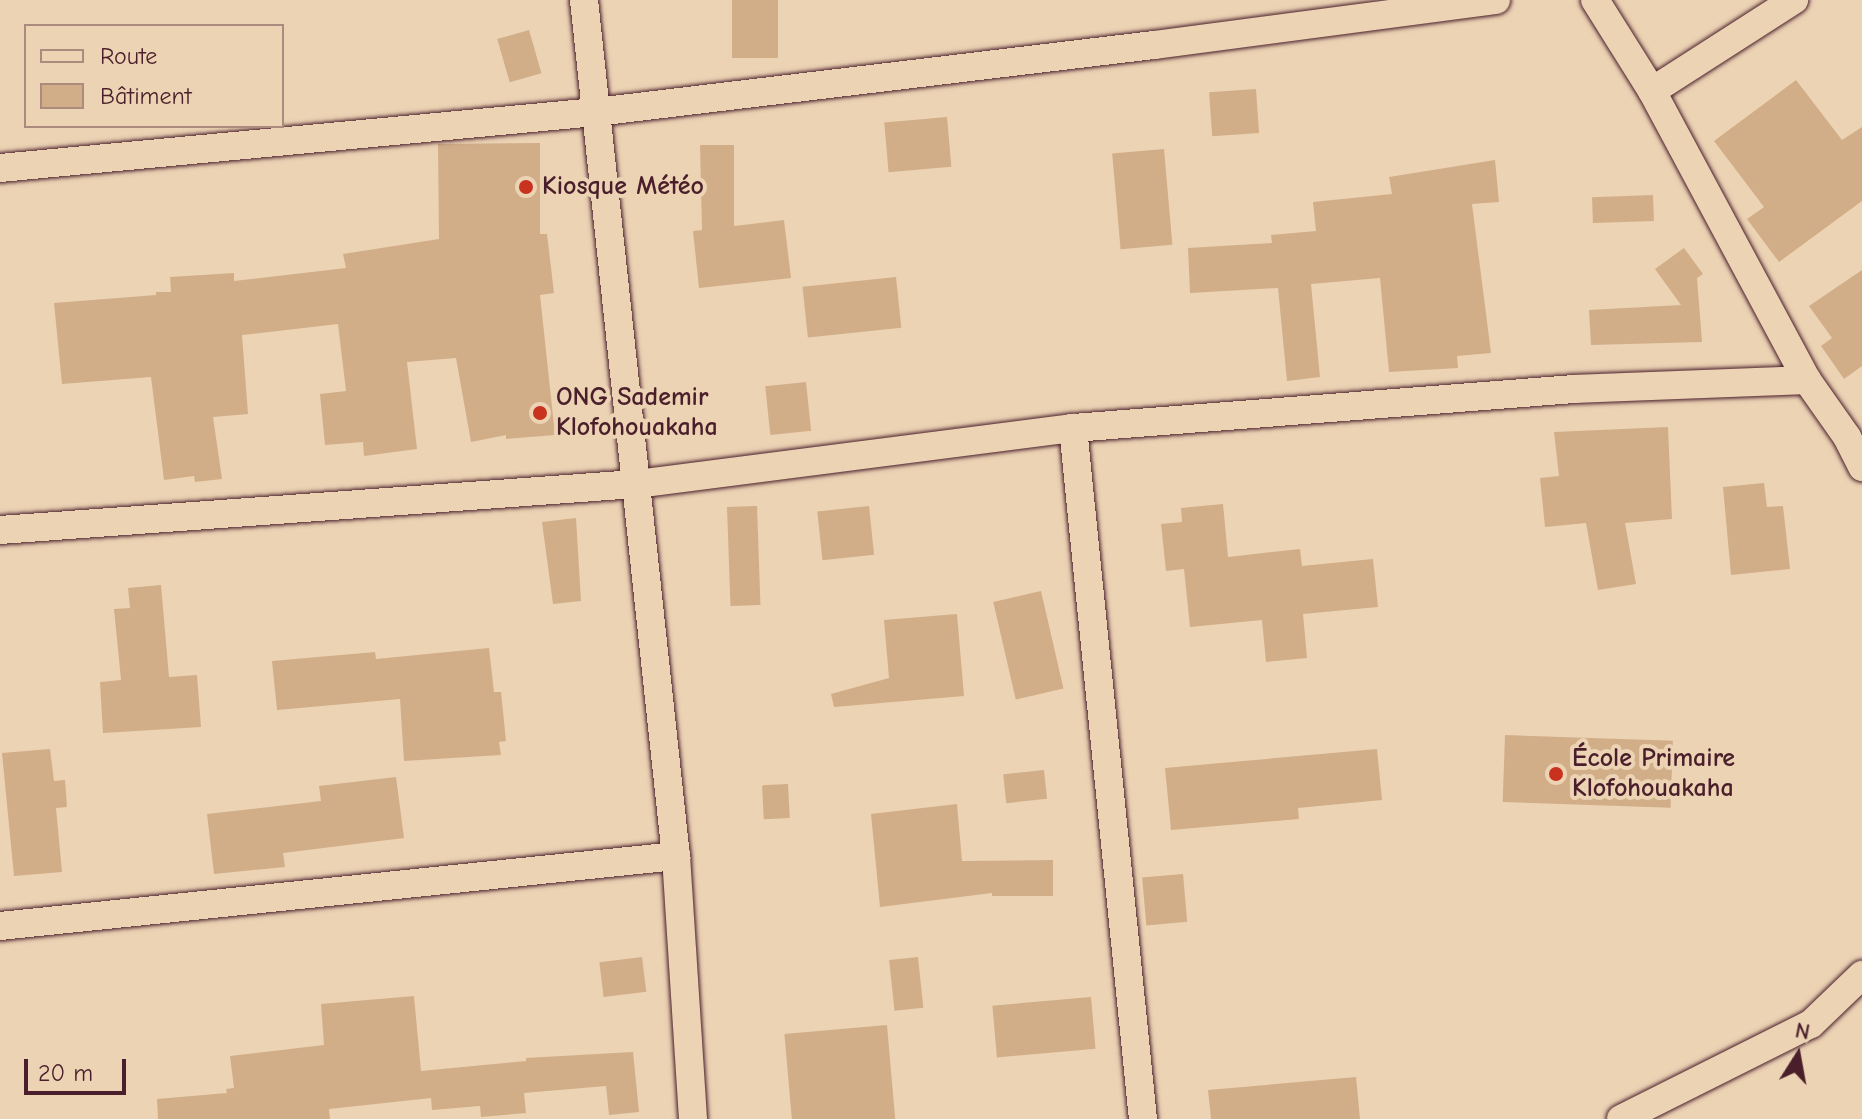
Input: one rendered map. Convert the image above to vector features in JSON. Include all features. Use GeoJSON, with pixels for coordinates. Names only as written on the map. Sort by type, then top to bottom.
{"type":"FeatureCollection","features":[{"type":"Feature","properties":{"kind":"street"},"geometry":{"type":"LineString","coordinates":[[584,0],[676,856],[693,1119]]}},
{"type":"Feature","properties":{"kind":"street"},"geometry":{"type":"LineString","coordinates":[[0,168],[596,112],[1154,45],[1496,0]]}},
{"type":"Feature","properties":{"kind":"street"},"geometry":{"type":"LineString","coordinates":[[1595,0],[1652,91],[1807,380],[1855,432],[1862,467]]}},
{"type":"Feature","properties":{"kind":"street"},"geometry":{"type":"LineString","coordinates":[[1652,91],[1794,0]]}},
{"type":"Feature","properties":{"kind":"street"},"geometry":{"type":"LineString","coordinates":[[0,530],[636,484],[1073,428],[1574,389],[1807,380]]}},
{"type":"Feature","properties":{"kind":"street"},"geometry":{"type":"LineString","coordinates":[[1073,428],[1143,1119]]}},
{"type":"Feature","properties":{"kind":"street"},"geometry":{"type":"LineString","coordinates":[[0,926],[676,856]]}},
{"type":"Feature","properties":{"kind":"street"},"geometry":{"type":"LineString","coordinates":[[1621,1119],[1811,1024],[1862,975]]}},
{"type":"Feature","properties":{"kind":"building"},"geometry":{"type":"Polygon","coordinates":[[[732,0],[778,0],[778,58],[732,58],[732,0]]]}},
{"type":"Feature","properties":{"kind":"building"},"geometry":{"type":"Polygon","coordinates":[[[529,30],[541,73],[510,82],[497,39],[529,30]]]}},
{"type":"Feature","properties":{"kind":"building"},"geometry":{"type":"Polygon","coordinates":[[[1796,80],[1842,140],[1862,127],[1862,201],[1779,262],[1747,219],[1764,207],[1714,141],[1796,80]]]}},
{"type":"Feature","properties":{"kind":"building"},"geometry":{"type":"Polygon","coordinates":[[[1256,89],[1259,133],[1212,136],[1209,92],[1256,89]]]}},
{"type":"Feature","properties":{"kind":"building"},"geometry":{"type":"Polygon","coordinates":[[[947,117],[951,167],[889,172],[884,122],[947,117]]]}},
{"type":"Feature","properties":{"kind":"building"},"geometry":{"type":"Polygon","coordinates":[[[540,143],[540,234],[547,234],[554,293],[540,295],[555,435],[506,439],[506,435],[471,442],[456,358],[407,362],[417,449],[364,456],[363,442],[325,445],[320,394],[346,391],[338,324],[242,335],[248,414],[213,417],[222,479],[195,482],[194,476],[164,480],[151,377],[62,384],[54,303],[171,292],[170,277],[234,273],[234,281],[346,268],[343,254],[439,239],[438,144],[540,143]]]}},
{"type":"Feature","properties":{"kind":"building"},"geometry":{"type":"Polygon","coordinates":[[[700,145],[734,145],[734,226],[784,220],[791,278],[699,288],[693,231],[702,230],[700,145]]]}},
{"type":"Feature","properties":{"kind":"building"},"geometry":{"type":"Polygon","coordinates":[[[1164,149],[1172,245],[1121,249],[1112,154],[1164,149]]]}},
{"type":"Feature","properties":{"kind":"building"},"geometry":{"type":"Polygon","coordinates":[[[1495,160],[1499,202],[1472,204],[1491,353],[1457,356],[1458,368],[1389,372],[1380,278],[1311,284],[1320,377],[1287,381],[1278,288],[1190,293],[1188,248],[1272,243],[1271,235],[1316,231],[1313,202],[1392,194],[1389,177],[1495,160]]]}},
{"type":"Feature","properties":{"kind":"building"},"geometry":{"type":"Polygon","coordinates":[[[1653,195],[1654,221],[1593,223],[1592,197],[1653,195]]]}},
{"type":"Feature","properties":{"kind":"building"},"geometry":{"type":"Polygon","coordinates":[[[1684,248],[1703,274],[1697,278],[1702,342],[1591,345],[1589,310],[1681,305],[1655,269],[1684,248]]]}},
{"type":"Feature","properties":{"kind":"building"},"geometry":{"type":"Polygon","coordinates":[[[1862,270],[1862,366],[1844,379],[1821,346],[1832,338],[1809,306],[1862,270]]]}},
{"type":"Feature","properties":{"kind":"building"},"geometry":{"type":"Polygon","coordinates":[[[896,277],[901,328],[808,338],[803,287],[896,277]]]}},
{"type":"Feature","properties":{"kind":"building"},"geometry":{"type":"Polygon","coordinates":[[[806,382],[811,431],[770,435],[765,386],[806,382]]]}},
{"type":"Feature","properties":{"kind":"building"},"geometry":{"type":"Polygon","coordinates":[[[1668,427],[1672,519],[1625,523],[1636,584],[1598,590],[1586,523],[1545,527],[1540,478],[1559,476],[1554,432],[1668,427]]]}},
{"type":"Feature","properties":{"kind":"building"},"geometry":{"type":"Polygon","coordinates":[[[1764,483],[1767,507],[1783,506],[1790,569],[1731,575],[1723,487],[1764,483]]]}},
{"type":"Feature","properties":{"kind":"building"},"geometry":{"type":"Polygon","coordinates":[[[1223,504],[1228,557],[1300,549],[1302,566],[1373,559],[1378,607],[1303,614],[1307,658],[1266,662],[1262,620],[1190,627],[1184,569],[1166,571],[1161,524],[1182,522],[1181,508],[1223,504]]]}},
{"type":"Feature","properties":{"kind":"building"},"geometry":{"type":"Polygon","coordinates":[[[757,506],[760,605],[730,606],[727,507],[757,506]]]}},
{"type":"Feature","properties":{"kind":"building"},"geometry":{"type":"Polygon","coordinates":[[[869,506],[874,555],[822,560],[817,511],[869,506]]]}},
{"type":"Feature","properties":{"kind":"building"},"geometry":{"type":"Polygon","coordinates":[[[576,518],[581,601],[553,604],[542,522],[576,518]]]}},
{"type":"Feature","properties":{"kind":"building"},"geometry":{"type":"Polygon","coordinates":[[[161,585],[169,677],[197,675],[201,727],[103,733],[100,682],[121,680],[114,609],[130,608],[128,588],[161,585]]]}},
{"type":"Feature","properties":{"kind":"building"},"geometry":{"type":"Polygon","coordinates":[[[1041,591],[1063,688],[1016,699],[993,602],[1041,591]]]}},
{"type":"Feature","properties":{"kind":"building"},"geometry":{"type":"Polygon","coordinates":[[[957,614],[964,696],[834,707],[831,694],[889,678],[884,620],[957,614]]]}},
{"type":"Feature","properties":{"kind":"building"},"geometry":{"type":"Polygon","coordinates":[[[489,648],[494,692],[501,692],[506,741],[499,742],[501,755],[404,761],[400,699],[277,710],[272,661],[375,652],[376,659],[489,648]]]}},
{"type":"Feature","properties":{"kind":"building"},"geometry":{"type":"Polygon","coordinates":[[[1505,735],[1673,741],[1671,808],[1503,802],[1505,735]]]}},
{"type":"Feature","properties":{"kind":"building"},"geometry":{"type":"Polygon","coordinates":[[[50,749],[54,781],[65,780],[67,807],[56,808],[62,872],[14,876],[2,753],[50,749]]]}},
{"type":"Feature","properties":{"kind":"building"},"geometry":{"type":"Polygon","coordinates":[[[1377,749],[1382,800],[1298,808],[1299,819],[1171,830],[1165,768],[1377,749]]]}},
{"type":"Feature","properties":{"kind":"building"},"geometry":{"type":"Polygon","coordinates":[[[1044,770],[1047,799],[1006,803],[1003,774],[1044,770]]]}},
{"type":"Feature","properties":{"kind":"building"},"geometry":{"type":"Polygon","coordinates":[[[396,777],[404,838],[283,853],[285,867],[214,874],[207,814],[321,801],[319,786],[396,777]]]}},
{"type":"Feature","properties":{"kind":"building"},"geometry":{"type":"Polygon","coordinates":[[[788,784],[790,818],[764,819],[762,785],[788,784]]]}},
{"type":"Feature","properties":{"kind":"building"},"geometry":{"type":"Polygon","coordinates":[[[957,804],[962,861],[1053,860],[1053,896],[992,896],[992,893],[880,907],[871,814],[957,804]]]}},
{"type":"Feature","properties":{"kind":"building"},"geometry":{"type":"Polygon","coordinates":[[[1183,874],[1187,922],[1146,925],[1142,878],[1183,874]]]}},
{"type":"Feature","properties":{"kind":"building"},"geometry":{"type":"Polygon","coordinates":[[[642,957],[646,992],[604,997],[599,962],[642,957]]]}},
{"type":"Feature","properties":{"kind":"building"},"geometry":{"type":"Polygon","coordinates":[[[918,957],[923,1008],[894,1011],[889,960],[918,957]]]}},
{"type":"Feature","properties":{"kind":"building"},"geometry":{"type":"Polygon","coordinates":[[[414,996],[421,1071],[526,1061],[526,1058],[633,1052],[639,1112],[609,1115],[606,1086],[524,1093],[526,1113],[481,1117],[480,1106],[432,1110],[431,1098],[329,1109],[330,1119],[158,1119],[157,1099],[227,1093],[226,1089],[234,1088],[230,1056],[324,1045],[321,1004],[414,996]]]}},
{"type":"Feature","properties":{"kind":"building"},"geometry":{"type":"Polygon","coordinates":[[[1091,997],[1096,1049],[997,1057],[992,1006],[1091,997]]]}},
{"type":"Feature","properties":{"kind":"building"},"geometry":{"type":"Polygon","coordinates":[[[887,1025],[895,1119],[792,1119],[784,1034],[887,1025]]]}},
{"type":"Feature","properties":{"kind":"building"},"geometry":{"type":"Polygon","coordinates":[[[1356,1077],[1360,1119],[1211,1119],[1208,1090],[1356,1077]]]}},
{"type":"Feature","properties":{"kind":"place","name":"Kiosque Météo"},"geometry":{"type":"Point","coordinates":[526,187]}},
{"type":"Feature","properties":{"kind":"place","name":"ONG Sademir Klofohouakaha"},"geometry":{"type":"Point","coordinates":[540,413]}},
{"type":"Feature","properties":{"kind":"place","name":"École Primaire Klofohouakaha"},"geometry":{"type":"Point","coordinates":[1556,774]}}]}
